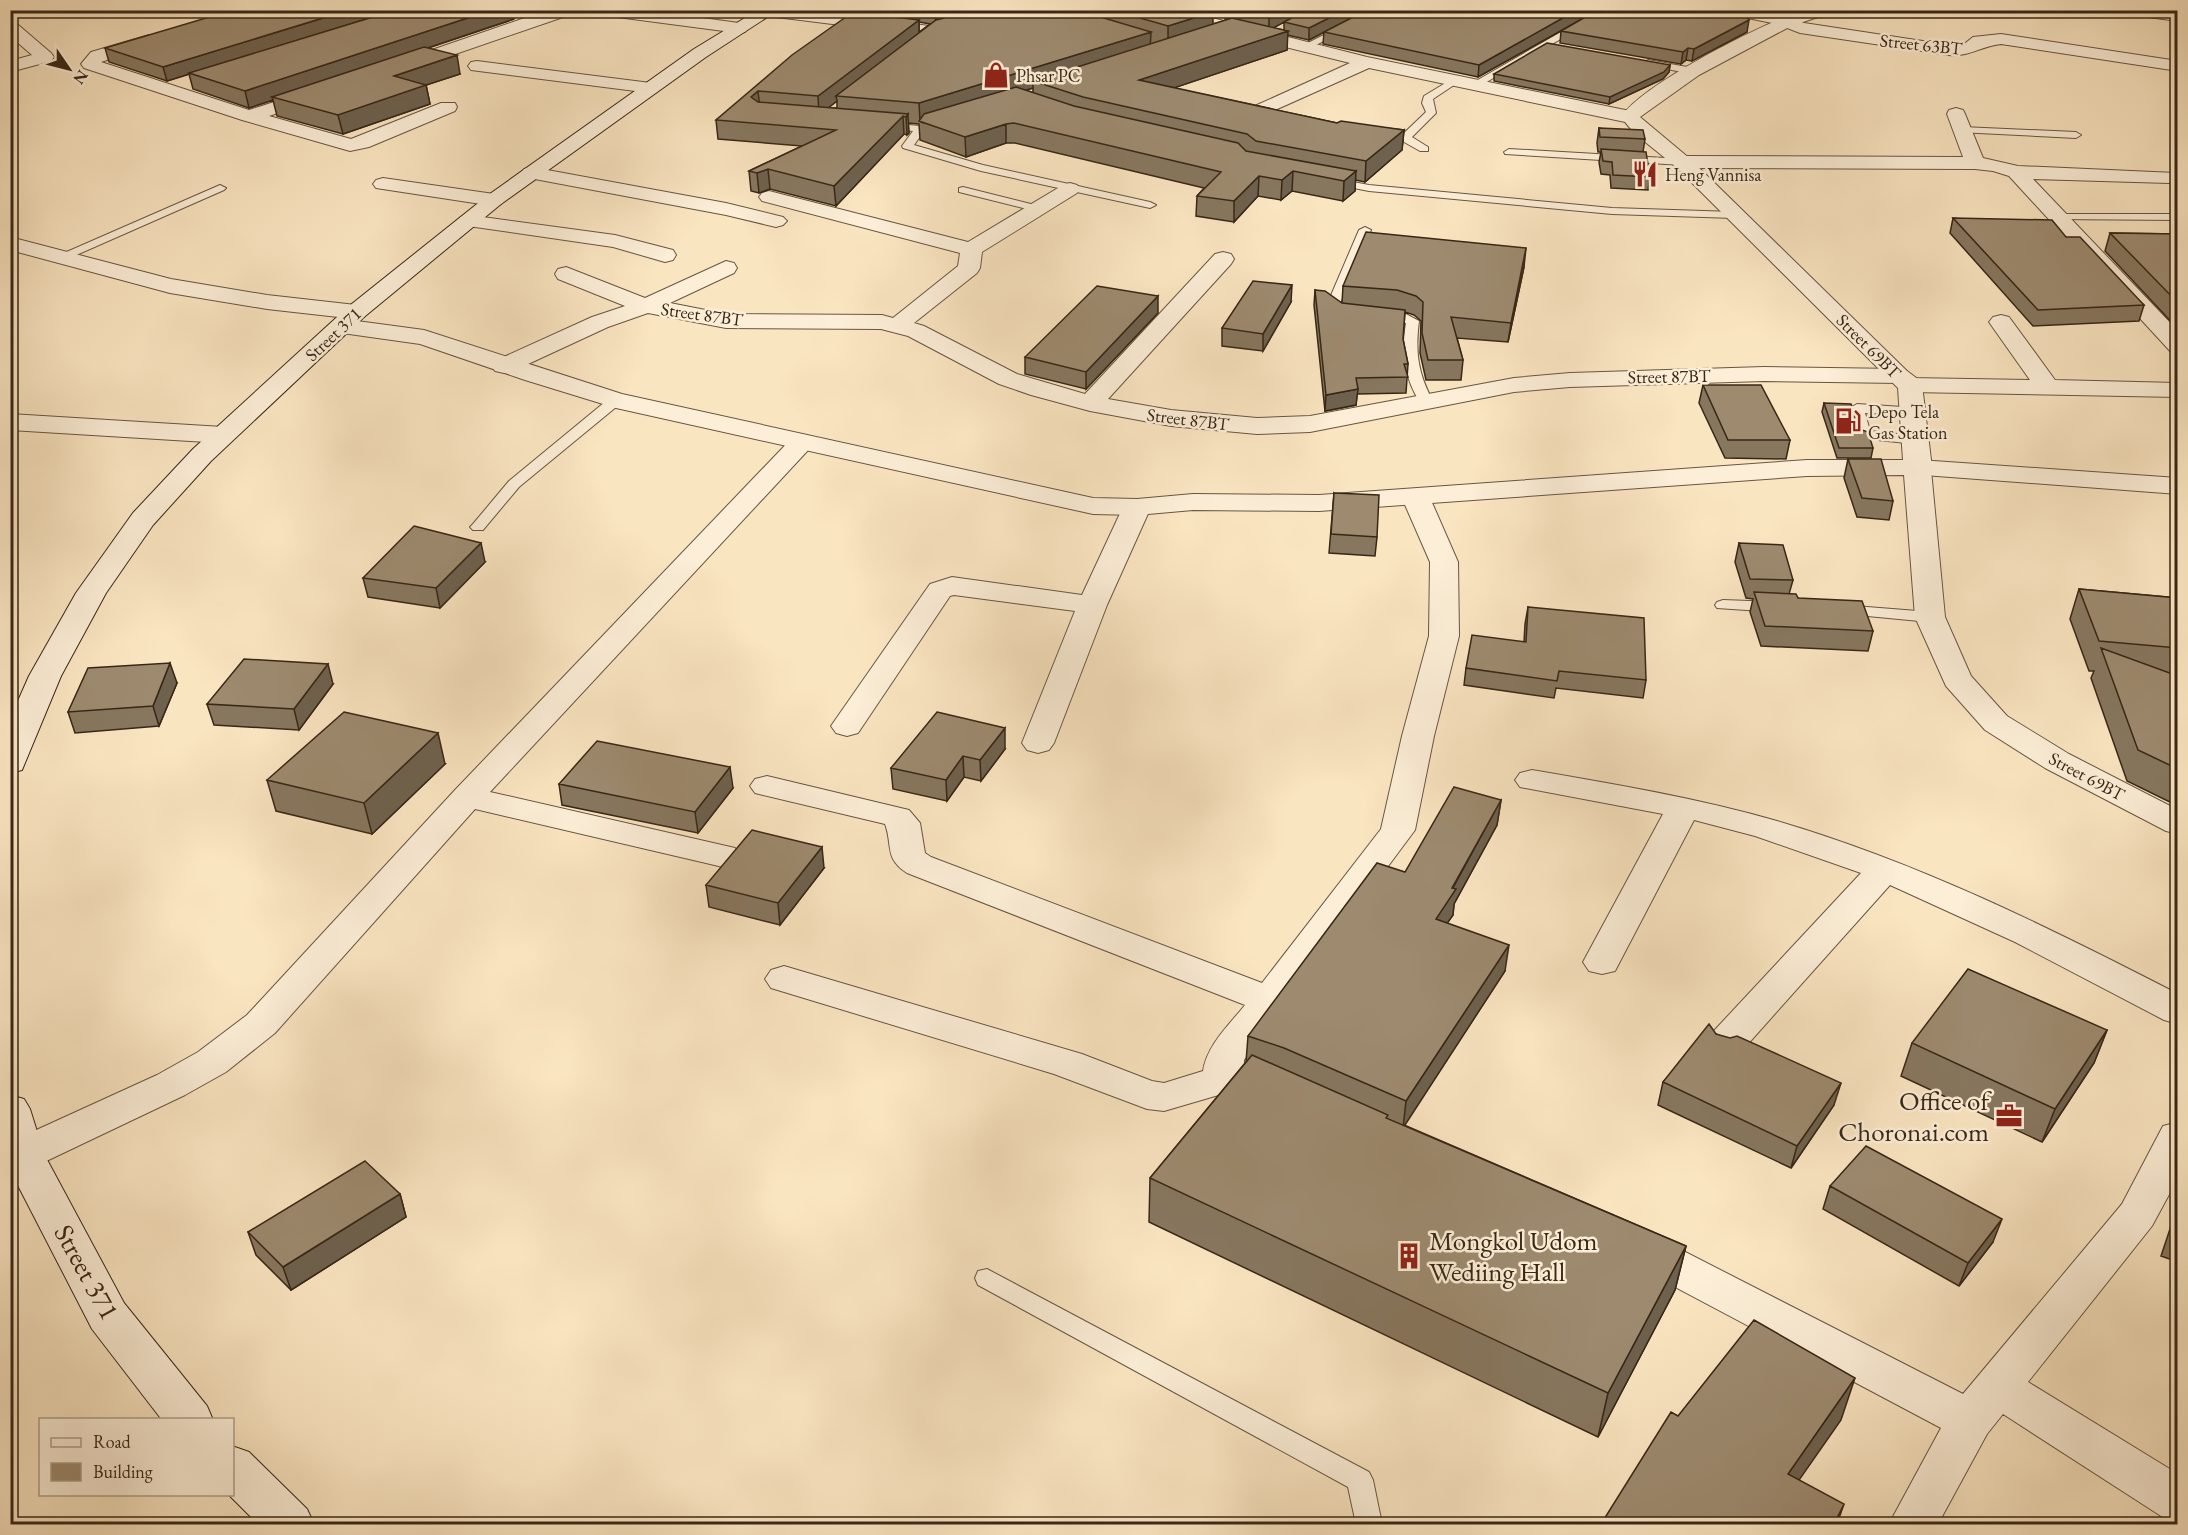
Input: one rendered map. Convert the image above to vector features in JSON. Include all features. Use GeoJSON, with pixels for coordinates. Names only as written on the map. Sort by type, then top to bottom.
{"type":"FeatureCollection","features":[{"type":"Feature","properties":{"kind":"street"},"geometry":{"type":"LineString","coordinates":[[382,72],[566,10]]}},
{"type":"Feature","properties":{"kind":"street"},"geometry":{"type":"LineString","coordinates":[[602,10],[759,17],[845,13],[937,32]]}},
{"type":"Feature","properties":{"kind":"street"},"geometry":{"type":"LineString","coordinates":[[709,10],[759,17]]}},
{"type":"Feature","properties":{"kind":"street"},"geometry":{"type":"LineString","coordinates":[[1158,10],[1367,62],[1630,117],[1636,108],[1693,71],[1785,22],[1821,10]]}},
{"type":"Feature","properties":{"kind":"street","name":"Street 63BT"},"geometry":{"type":"LineString","coordinates":[[1734,10],[1785,22],[1800,28],[1949,51],[1971,50],[1979,41],[2001,39],[2178,66]]}},
{"type":"Feature","properties":{"kind":"street"},"geometry":{"type":"LineString","coordinates":[[2133,10],[2178,16]]}},
{"type":"Feature","properties":{"kind":"street","name":"Street 371"},"geometry":{"type":"LineString","coordinates":[[10,764],[14,748],[45,676],[92,593],[143,519],[202,455],[349,319],[494,200],[651,88],[759,17]]}},
{"type":"Feature","properties":{"kind":"street"},"geometry":{"type":"LineString","coordinates":[[10,27],[45,57],[10,67]]}},
{"type":"Feature","properties":{"kind":"street"},"geometry":{"type":"LineString","coordinates":[[166,36],[97,56],[90,64],[249,116],[350,145],[362,143],[448,107]]}},
{"type":"Feature","properties":{"kind":"street"},"geometry":{"type":"LineString","coordinates":[[1264,109],[1367,62]]}},
{"type":"Feature","properties":{"kind":"street"},"geometry":{"type":"LineString","coordinates":[[476,75],[507,70],[651,88]]}},
{"type":"Feature","properties":{"kind":"street"},"geometry":{"type":"LineString","coordinates":[[168,88],[190,82]]}},
{"type":"Feature","properties":{"kind":"street"},"geometry":{"type":"LineString","coordinates":[[249,116],[338,87]]}},
{"type":"Feature","properties":{"kind":"street","name":"Street 69BT"},"geometry":{"type":"LineString","coordinates":[[1630,117],[1641,129],[1682,162],[1734,215],[1813,289],[1907,391],[1919,468],[1930,617],[1957,679],[1996,723],[2057,761],[2178,824]]}},
{"type":"Feature","properties":{"kind":"street"},"geometry":{"type":"LineString","coordinates":[[1959,122],[1975,163]]}},
{"type":"Feature","properties":{"kind":"street"},"geometry":{"type":"LineString","coordinates":[[1682,162],[1975,163],[1996,165],[2016,172],[2169,177]]}},
{"type":"Feature","properties":{"kind":"street"},"geometry":{"type":"LineString","coordinates":[[2016,172],[2178,346]]}},
{"type":"Feature","properties":{"kind":"street"},"geometry":{"type":"LineString","coordinates":[[531,173],[726,209],[776,221]]}},
{"type":"Feature","properties":{"kind":"street"},"geometry":{"type":"LineString","coordinates":[[383,184],[494,200]]}},
{"type":"Feature","properties":{"kind":"street"},"geometry":{"type":"LineString","coordinates":[[769,197],[971,249],[1070,189]]}},
{"type":"Feature","properties":{"kind":"street"},"geometry":{"type":"LineString","coordinates":[[468,221],[615,241],[665,255]]}},
{"type":"Feature","properties":{"kind":"street"},"geometry":{"type":"LineString","coordinates":[[10,243],[170,286],[267,302],[424,337],[504,366],[616,400],[1093,506],[1137,507],[1192,502],[1318,503],[1416,498],[1859,466],[2178,486]]}},
{"type":"Feature","properties":{"kind":"street"},"geometry":{"type":"LineString","coordinates":[[898,325],[969,268],[971,249]]}},
{"type":"Feature","properties":{"kind":"street"},"geometry":{"type":"LineString","coordinates":[[1090,403],[1223,259]]}},
{"type":"Feature","properties":{"kind":"street"},"geometry":{"type":"LineString","coordinates":[[566,274],[646,306],[726,268]]}},
{"type":"Feature","properties":{"kind":"street","name":"Street 87BT"},"geometry":{"type":"LineString","coordinates":[[504,366],[622,313],[646,306],[726,321],[882,322],[898,325],[1008,379],[1040,390],[1090,403],[1204,423],[1280,426],[1310,424],[1514,385],[1621,377],[1764,374],[1907,391],[2178,390]]}},
{"type":"Feature","properties":{"kind":"street"},"geometry":{"type":"LineString","coordinates":[[2001,322],[2049,389]]}},
{"type":"Feature","properties":{"kind":"street"},"geometry":{"type":"LineString","coordinates":[[14,436],[48,424],[223,435]]}},
{"type":"Feature","properties":{"kind":"street"},"geometry":{"type":"LineString","coordinates":[[14,436],[202,455]]}},
{"type":"Feature","properties":{"kind":"street"},"geometry":{"type":"LineString","coordinates":[[23,1154],[171,1085],[212,1062],[261,1024],[467,797],[802,442]]}},
{"type":"Feature","properties":{"kind":"street"},"geometry":{"type":"LineString","coordinates":[[1222,1080],[1225,1058],[1398,830],[1418,736],[1444,636],[1444,562],[1416,498]]}},
{"type":"Feature","properties":{"kind":"street"},"geometry":{"type":"LineString","coordinates":[[1038,743],[1092,605],[1137,507]]}},
{"type":"Feature","properties":{"kind":"street"},"geometry":{"type":"LineString","coordinates":[[847,726],[940,590],[945,587],[1092,605]]}},
{"type":"Feature","properties":{"kind":"street"},"geometry":{"type":"LineString","coordinates":[[1532,780],[1683,808],[1767,829],[1884,870],[2108,974],[2178,1011]]}},
{"type":"Feature","properties":{"kind":"street"},"geometry":{"type":"LineString","coordinates":[[767,786],[897,817],[903,823],[908,858],[919,865],[1269,1000]]}},
{"type":"Feature","properties":{"kind":"street"},"geometry":{"type":"LineString","coordinates":[[467,797],[723,856]]}},
{"type":"Feature","properties":{"kind":"street"},"geometry":{"type":"LineString","coordinates":[[1602,963],[1683,808]]}},
{"type":"Feature","properties":{"kind":"street"},"geometry":{"type":"LineString","coordinates":[[1725,1044],[1884,870]]}},
{"type":"Feature","properties":{"kind":"street"},"geometry":{"type":"LineString","coordinates":[[784,979],[1068,1064],[1147,1095],[1164,1097],[1222,1080],[1244,1079],[1267,1086],[1312,1107]]}},
{"type":"Feature","properties":{"kind":"street","name":"Street 371"},"geometry":{"type":"LineString","coordinates":[[10,1110],[23,1154],[108,1316],[189,1418]]}},
{"type":"Feature","properties":{"kind":"street"},"geometry":{"type":"LineString","coordinates":[[1913,1524],[1984,1403],[2137,1215],[2178,1137]]}},
{"type":"Feature","properties":{"kind":"street"},"geometry":{"type":"LineString","coordinates":[[1603,1232],[1984,1403],[2082,1438],[2178,1501]]}},
{"type":"Feature","properties":{"kind":"street"},"geometry":{"type":"LineString","coordinates":[[234,1469],[290,1524]]}},
{"type":"Feature","properties":{"kind":"lane"},"geometry":{"type":"LineString","coordinates":[[1305,47],[1382,10]]}},
{"type":"Feature","properties":{"kind":"lane"},"geometry":{"type":"LineString","coordinates":[[1474,85],[1588,20]]}},
{"type":"Feature","properties":{"kind":"lane"},"geometry":{"type":"LineString","coordinates":[[1265,38],[1284,28]]}},
{"type":"Feature","properties":{"kind":"lane"},"geometry":{"type":"LineString","coordinates":[[1212,37],[1234,30]]}},
{"type":"Feature","properties":{"kind":"lane"},"geometry":{"type":"LineString","coordinates":[[1544,45],[1555,47]]}},
{"type":"Feature","properties":{"kind":"lane"},"geometry":{"type":"LineString","coordinates":[[1634,61],[1693,71]]}},
{"type":"Feature","properties":{"kind":"lane"},"geometry":{"type":"LineString","coordinates":[[1424,149],[1408,140],[1407,136],[1431,113],[1432,110],[1426,103],[1428,98],[1455,81]]}},
{"type":"Feature","properties":{"kind":"lane"},"geometry":{"type":"LineString","coordinates":[[868,124],[920,129],[952,120]]}},
{"type":"Feature","properties":{"kind":"lane"},"geometry":{"type":"LineString","coordinates":[[1959,122],[2076,135]]}},
{"type":"Feature","properties":{"kind":"lane"},"geometry":{"type":"LineString","coordinates":[[920,129],[906,146],[981,168],[1150,205]]}},
{"type":"Feature","properties":{"kind":"lane"},"geometry":{"type":"LineString","coordinates":[[1509,152],[1682,162]]}},
{"type":"Feature","properties":{"kind":"lane"},"geometry":{"type":"LineString","coordinates":[[1315,178],[1370,188],[1605,211],[1734,215]]}},
{"type":"Feature","properties":{"kind":"lane"},"geometry":{"type":"LineString","coordinates":[[60,256],[220,188]]}},
{"type":"Feature","properties":{"kind":"lane"},"geometry":{"type":"LineString","coordinates":[[963,190],[1039,209]]}},
{"type":"Feature","properties":{"kind":"lane"},"geometry":{"type":"LineString","coordinates":[[2057,217],[2178,217]]}},
{"type":"Feature","properties":{"kind":"lane"},"geometry":{"type":"LineString","coordinates":[[1365,230],[1332,307],[1341,312],[1404,317],[1413,321],[1408,347],[1412,377],[1426,401]]}},
{"type":"Feature","properties":{"kind":"lane"},"geometry":{"type":"LineString","coordinates":[[1907,391],[1857,408],[1864,435],[1916,440]]}},
{"type":"Feature","properties":{"kind":"lane"},"geometry":{"type":"LineString","coordinates":[[478,527],[514,484],[616,400]]}},
{"type":"Feature","properties":{"kind":"lane"},"geometry":{"type":"LineString","coordinates":[[1723,605],[1793,608]]}},
{"type":"Feature","properties":{"kind":"lane"},"geometry":{"type":"LineString","coordinates":[[1828,610],[1930,617]]}},
{"type":"Feature","properties":{"kind":"lane"},"geometry":{"type":"LineString","coordinates":[[987,1278],[1359,1480],[1369,1524]]}},
{"type":"Feature","properties":{"kind":"building"},"geometry":{"type":"Polygon","coordinates":[[[233,10],[349,10],[163,67],[105,48],[233,10]]]}},
{"type":"Feature","properties":{"kind":"building"},"geometry":{"type":"Polygon","coordinates":[[[396,10],[492,10],[245,91],[189,73],[396,10]]]}},
{"type":"Feature","properties":{"kind":"building"},"geometry":{"type":"Polygon","coordinates":[[[948,10],[1077,10],[1151,32],[919,103],[836,96],[936,20],[944,18],[948,10]]]}},
{"type":"Feature","properties":{"kind":"building"},"geometry":{"type":"Polygon","coordinates":[[[1112,10],[1207,10],[1213,12],[1168,26],[1112,10]]]}},
{"type":"Feature","properties":{"kind":"building"},"geometry":{"type":"Polygon","coordinates":[[[1238,10],[1285,10],[1269,18],[1238,10]]]}},
{"type":"Feature","properties":{"kind":"building"},"geometry":{"type":"Polygon","coordinates":[[[1307,10],[1345,10],[1309,28],[1284,22],[1307,10]]]}},
{"type":"Feature","properties":{"kind":"building"},"geometry":{"type":"Polygon","coordinates":[[[1367,10],[1577,10],[1479,65],[1324,32],[1367,10]]]}},
{"type":"Feature","properties":{"kind":"building"},"geometry":{"type":"Polygon","coordinates":[[[1594,10],[1741,10],[1749,20],[1694,49],[1688,48],[1683,52],[1561,31],[1594,10]]]}},
{"type":"Feature","properties":{"kind":"building"},"geometry":{"type":"Polygon","coordinates":[[[853,12],[919,20],[818,96],[758,91],[751,97],[758,102],[908,114],[906,117],[903,116],[834,186],[768,169],[757,173],[749,171],[836,130],[716,120],[792,55],[853,12]]]}},
{"type":"Feature","properties":{"kind":"building"},"geometry":{"type":"Polygon","coordinates":[[[1232,18],[1288,31],[1139,80],[1337,123],[1341,121],[1404,130],[1366,161],[1256,141],[1247,134],[1083,97],[1033,81],[1232,18]]]}},
{"type":"Feature","properties":{"kind":"building"},"geometry":{"type":"Polygon","coordinates":[[[1547,43],[1670,65],[1664,72],[1610,97],[1494,74],[1547,43]]]}},
{"type":"Feature","properties":{"kind":"building"},"geometry":{"type":"Polygon","coordinates":[[[424,47],[457,55],[394,76],[426,85],[338,115],[272,97],[424,47]]]}},
{"type":"Feature","properties":{"kind":"building"},"geometry":{"type":"Polygon","coordinates":[[[1016,87],[1074,106],[1238,143],[1246,151],[1356,171],[1344,181],[1293,171],[1282,180],[1259,176],[1234,201],[1197,196],[1221,172],[1014,123],[965,137],[919,121],[924,114],[1016,87]]]}},
{"type":"Feature","properties":{"kind":"building"},"geometry":{"type":"Polygon","coordinates":[[[1599,128],[1643,130],[1645,139],[1600,137],[1599,128]]]}},
{"type":"Feature","properties":{"kind":"building"},"geometry":{"type":"Polygon","coordinates":[[[1601,149],[1646,152],[1650,177],[1613,175],[1612,162],[1603,161],[1601,149]]]}},
{"type":"Feature","properties":{"kind":"building"},"geometry":{"type":"Polygon","coordinates":[[[1953,218],[2052,220],[2066,237],[2080,237],[2144,305],[2038,310],[1953,218]]]}},
{"type":"Feature","properties":{"kind":"building"},"geometry":{"type":"Polygon","coordinates":[[[1366,232],[1526,248],[1511,323],[1451,317],[1463,360],[1428,360],[1422,333],[1423,302],[1416,296],[1397,290],[1343,286],[1366,232]]]}},
{"type":"Feature","properties":{"kind":"building"},"geometry":{"type":"Polygon","coordinates":[[[2110,233],[2178,234],[2178,303],[2110,233]]]}},
{"type":"Feature","properties":{"kind":"building"},"geometry":{"type":"Polygon","coordinates":[[[1253,281],[1292,285],[1263,334],[1222,328],[1253,281]]]}},
{"type":"Feature","properties":{"kind":"building"},"geometry":{"type":"Polygon","coordinates":[[[1097,286],[1158,296],[1086,372],[1025,357],[1097,286]]]}},
{"type":"Feature","properties":{"kind":"building"},"geometry":{"type":"Polygon","coordinates":[[[1315,290],[1325,291],[1342,303],[1405,310],[1403,339],[1408,364],[1404,364],[1408,377],[1356,378],[1358,389],[1326,395],[1315,290]]]}},
{"type":"Feature","properties":{"kind":"building"},"geometry":{"type":"Polygon","coordinates":[[[1703,385],[1761,385],[1790,440],[1728,440],[1703,385]]]}},
{"type":"Feature","properties":{"kind":"building"},"geometry":{"type":"Polygon","coordinates":[[[1824,403],[1851,404],[1859,429],[1868,432],[1873,448],[1839,448],[1824,403]]]}},
{"type":"Feature","properties":{"kind":"building"},"geometry":{"type":"Polygon","coordinates":[[[1848,459],[1881,459],[1893,501],[1862,498],[1848,459]]]}},
{"type":"Feature","properties":{"kind":"building"},"geometry":{"type":"Polygon","coordinates":[[[1334,493],[1379,495],[1377,537],[1331,534],[1334,493]]]}},
{"type":"Feature","properties":{"kind":"building"},"geometry":{"type":"Polygon","coordinates":[[[414,526],[481,543],[436,588],[363,578],[414,526]]]}},
{"type":"Feature","properties":{"kind":"building"},"geometry":{"type":"Polygon","coordinates":[[[1739,543],[1783,545],[1793,580],[1750,579],[1739,543]]]}},
{"type":"Feature","properties":{"kind":"building"},"geometry":{"type":"Polygon","coordinates":[[[2079,589],[2178,598],[2178,648],[2099,641],[2079,589]]]}},
{"type":"Feature","properties":{"kind":"building"},"geometry":{"type":"Polygon","coordinates":[[[1754,592],[1796,594],[1798,598],[1862,601],[1873,631],[1765,626],[1754,592]]]}},
{"type":"Feature","properties":{"kind":"building"},"geometry":{"type":"Polygon","coordinates":[[[1528,607],[1644,618],[1646,680],[1559,671],[1557,681],[1466,668],[1472,635],[1526,642],[1528,607]]]}},
{"type":"Feature","properties":{"kind":"building"},"geometry":{"type":"Polygon","coordinates":[[[2101,648],[2178,676],[2178,769],[2138,750],[2101,648]]]}},
{"type":"Feature","properties":{"kind":"building"},"geometry":{"type":"Polygon","coordinates":[[[244,659],[328,664],[294,709],[207,704],[244,659]]]}},
{"type":"Feature","properties":{"kind":"building"},"geometry":{"type":"Polygon","coordinates":[[[170,663],[153,706],[68,712],[88,668],[170,663]]]}},
{"type":"Feature","properties":{"kind":"building"},"geometry":{"type":"Polygon","coordinates":[[[344,712],[438,733],[364,803],[267,780],[344,712]]]}},
{"type":"Feature","properties":{"kind":"building"},"geometry":{"type":"Polygon","coordinates":[[[937,712],[1005,728],[980,760],[963,756],[946,780],[891,768],[937,712]]]}},
{"type":"Feature","properties":{"kind":"building"},"geometry":{"type":"Polygon","coordinates":[[[597,741],[730,767],[695,812],[559,784],[597,741]]]}},
{"type":"Feature","properties":{"kind":"building"},"geometry":{"type":"Polygon","coordinates":[[[1454,787],[1501,800],[1452,888],[1456,889],[1436,919],[1509,945],[1406,1101],[1284,1048],[1248,1036],[1377,863],[1405,872],[1454,787]]]}},
{"type":"Feature","properties":{"kind":"building"},"geometry":{"type":"Polygon","coordinates":[[[752,830],[822,847],[778,903],[706,885],[752,830]]]}},
{"type":"Feature","properties":{"kind":"building"},"geometry":{"type":"Polygon","coordinates":[[[1968,969],[2107,1030],[2055,1109],[1912,1043],[1968,969]]]}},
{"type":"Feature","properties":{"kind":"building"},"geometry":{"type":"Polygon","coordinates":[[[1709,1024],[1716,1034],[1730,1038],[1737,1036],[1841,1083],[1797,1146],[1663,1082],[1709,1024]]]}},
{"type":"Feature","properties":{"kind":"building","name":"Mongkol Udom Wediing Hall"},"geometry":{"type":"Polygon","coordinates":[[[1252,1055],[1388,1115],[1386,1118],[1686,1246],[1608,1393],[1150,1178],[1252,1055]]]}},
{"type":"Feature","properties":{"kind":"building"},"geometry":{"type":"Polygon","coordinates":[[[1866,1146],[2002,1219],[1968,1263],[1830,1186],[1866,1146]]]}},
{"type":"Feature","properties":{"kind":"building"},"geometry":{"type":"Polygon","coordinates":[[[365,1161],[400,1194],[283,1267],[248,1232],[365,1161]]]}},
{"type":"Feature","properties":{"kind":"building"},"geometry":{"type":"Polygon","coordinates":[[[1754,1320],[1855,1378],[1788,1474],[1844,1504],[1834,1524],[1601,1524],[1671,1412],[1678,1416],[1754,1320]]]}},
{"type":"Feature","properties":{"kind":"place","name":"Phsar PC"},"geometry":{"type":"Point","coordinates":[996,75]}},
{"type":"Feature","properties":{"kind":"place","name":"Heng Vannisa"},"geometry":{"type":"Point","coordinates":[1645,174]}},
{"type":"Feature","properties":{"kind":"place","name":"Depo Tela Gas Station"},"geometry":{"type":"Point","coordinates":[1848,421]}},
{"type":"Feature","properties":{"kind":"place","name":"Office of Choronai.com"},"geometry":{"type":"Point","coordinates":[2009,1116]}},
{"type":"Feature","properties":{"kind":"place","name":"Mongkol Udom Wediing Hall"},"geometry":{"type":"Point","coordinates":[1409,1256]}}]}
